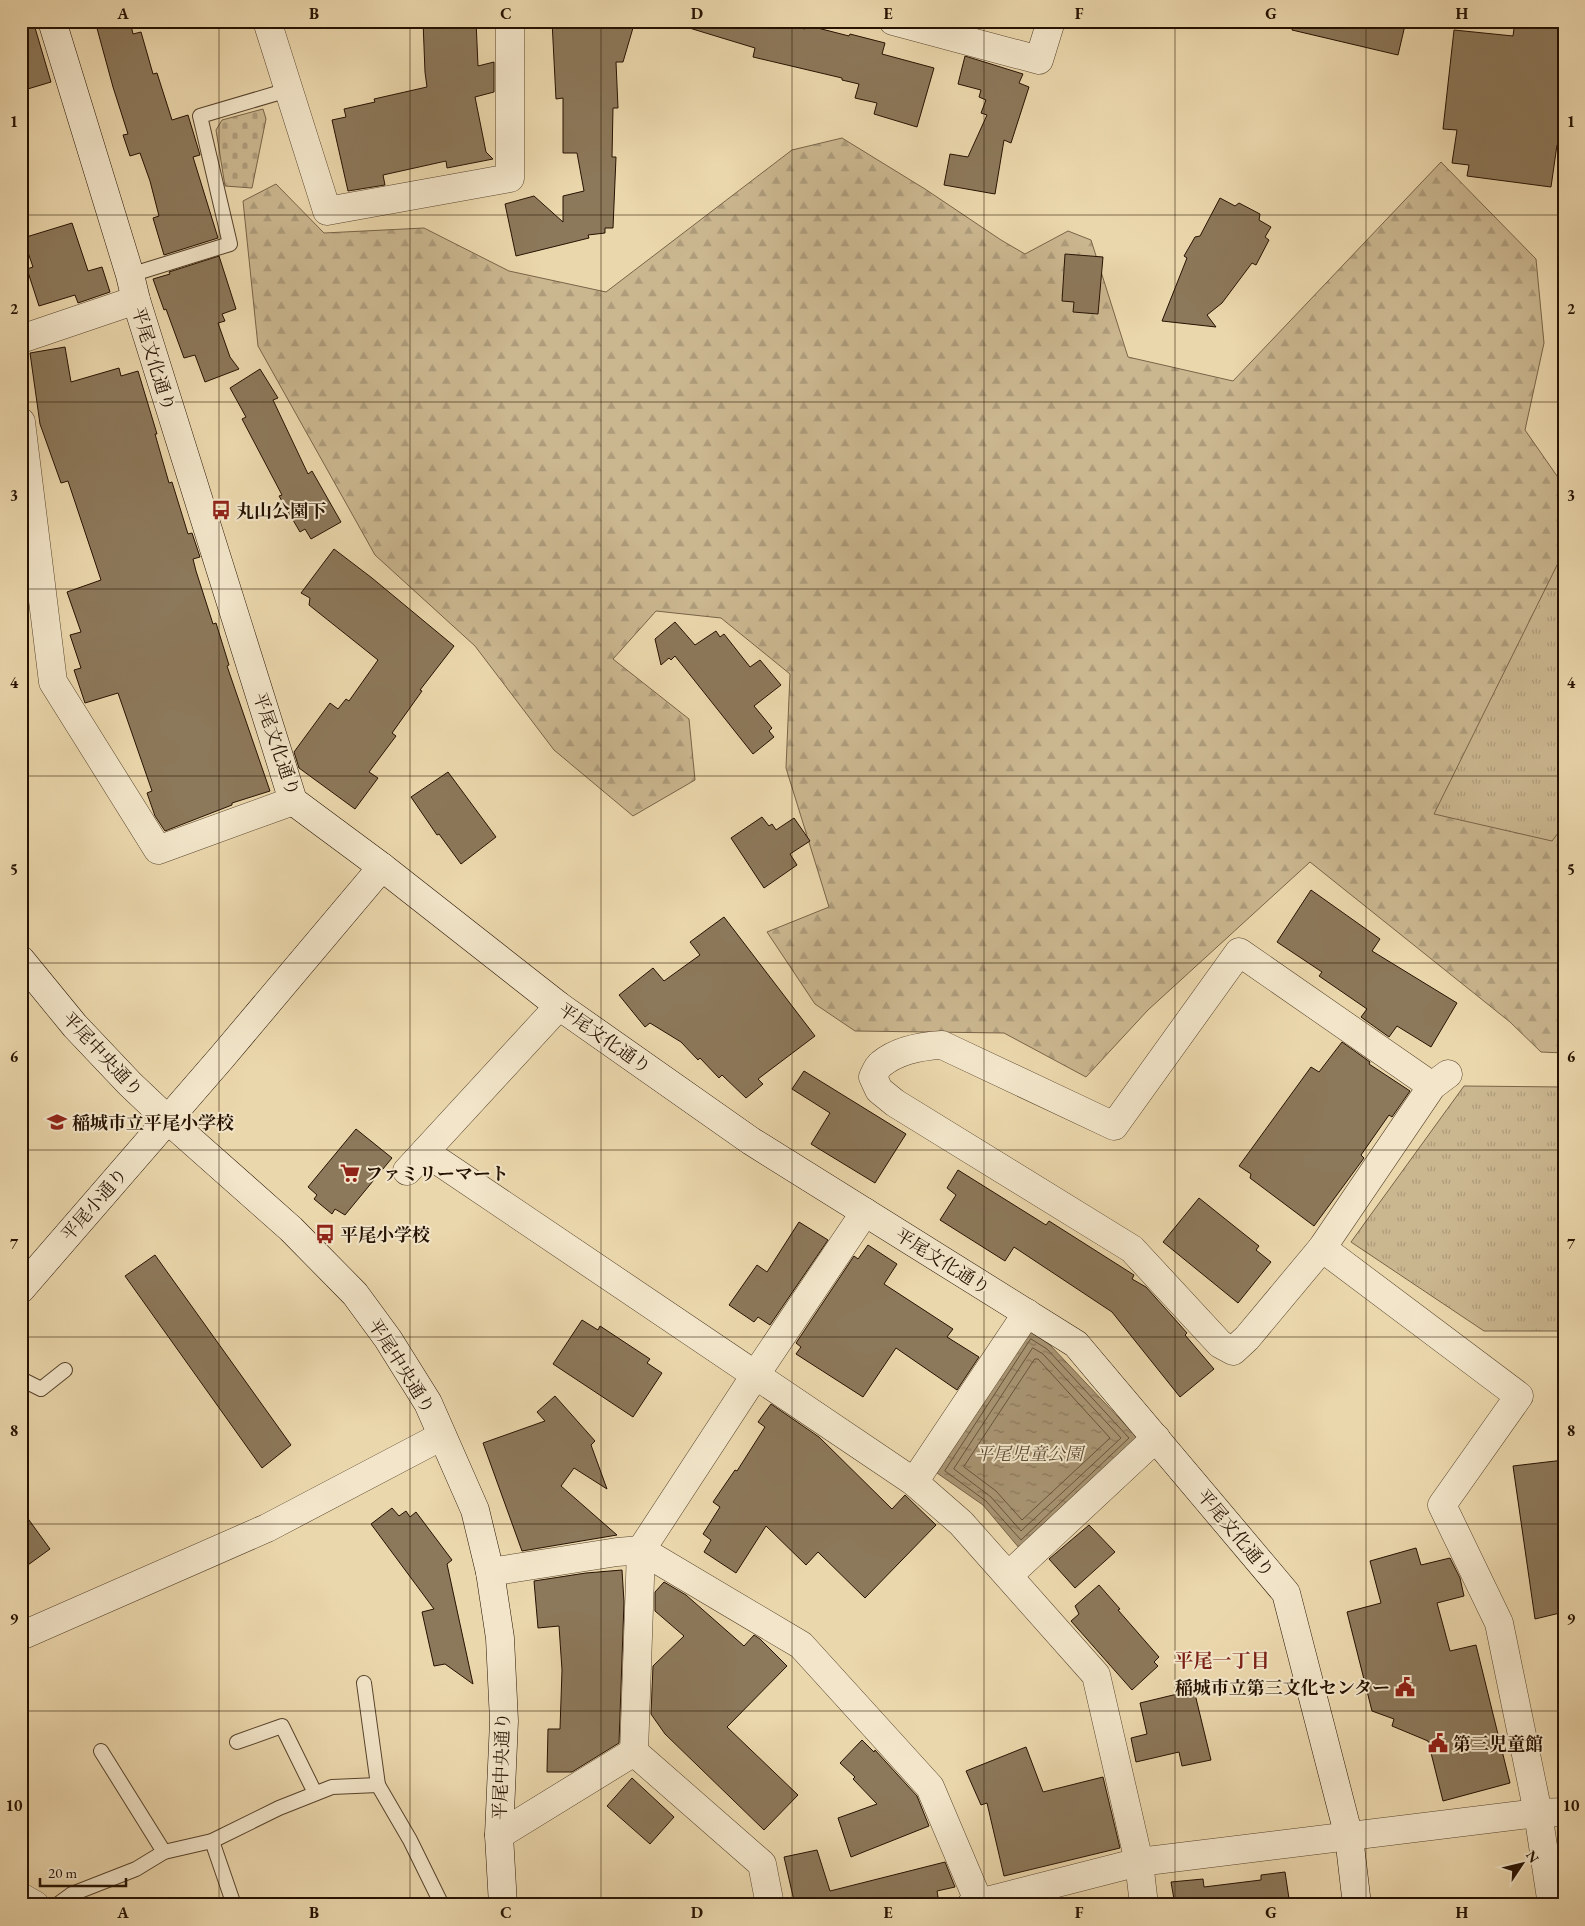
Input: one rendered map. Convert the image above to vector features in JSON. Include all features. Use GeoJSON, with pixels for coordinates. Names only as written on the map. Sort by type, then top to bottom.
{"type":"FeatureCollection","features":[{"type":"Feature","properties":{"kind":"street","name":"平尾文化通り"},"geometry":{"type":"LineString","coordinates":[[52,21],[293,801],[382,867],[559,1006],[751,1141],[1076,1344],[1286,1593],[1349,1837],[1357,1905]]}},
{"type":"Feature","properties":{"kind":"street"},"geometry":{"type":"LineString","coordinates":[[267,21],[327,211],[510,178],[510,21]]}},
{"type":"Feature","properties":{"kind":"street"},"geometry":{"type":"LineString","coordinates":[[893,21],[1039,60],[1051,21]]}},
{"type":"Feature","properties":{"kind":"street"},"geometry":{"type":"LineString","coordinates":[[21,339],[133,287]]}},
{"type":"Feature","properties":{"kind":"street"},"geometry":{"type":"LineString","coordinates":[[21,422],[53,682],[158,850],[293,801]]}},
{"type":"Feature","properties":{"kind":"street","name":"平尾小通り"},"geometry":{"type":"LineString","coordinates":[[21,1289],[168,1120],[382,867]]}},
{"type":"Feature","properties":{"kind":"street"},"geometry":{"type":"LineString","coordinates":[[1239,952],[1440,1080],[1322,1248],[1248,1338],[1233,1350],[1220,1344],[1132,1249],[895,1102],[879,1090],[873,1077],[879,1064],[899,1054],[923,1046],[942,1045],[1114,1126],[1239,952]]}},
{"type":"Feature","properties":{"kind":"street","name":"平尾中央通り"},"geometry":{"type":"LineString","coordinates":[[21,960],[75,1026],[168,1120],[291,1229],[355,1294],[388,1339],[428,1403],[475,1510],[490,1572],[500,1638],[504,1720],[499,1835],[503,1905]]}},
{"type":"Feature","properties":{"kind":"street"},"geometry":{"type":"LineString","coordinates":[[559,1006],[416,1162],[756,1374],[914,1482],[961,1523],[1096,1675],[1139,1862],[1144,1905]]}},
{"type":"Feature","properties":{"kind":"street"},"geometry":{"type":"LineString","coordinates":[[634,1752],[642,1550],[756,1374],[865,1212]]}},
{"type":"Feature","properties":{"kind":"street"},"geometry":{"type":"LineString","coordinates":[[1322,1248],[1518,1396],[1442,1505],[1499,1624],[1551,1812],[1552,1905]]}},
{"type":"Feature","properties":{"kind":"street"},"geometry":{"type":"LineString","coordinates":[[914,1482],[1027,1313]]}},
{"type":"Feature","properties":{"kind":"street"},"geometry":{"type":"LineString","coordinates":[[21,1636],[267,1528],[442,1436]]}},
{"type":"Feature","properties":{"kind":"street"},"geometry":{"type":"LineString","coordinates":[[1009,1575],[1156,1438]]}},
{"type":"Feature","properties":{"kind":"street"},"geometry":{"type":"LineString","coordinates":[[490,1572],[617,1552],[642,1550],[801,1645],[930,1787],[977,1904],[1139,1862],[1551,1812]]}},
{"type":"Feature","properties":{"kind":"street"},"geometry":{"type":"LineString","coordinates":[[499,1835],[634,1752]]}},
{"type":"Feature","properties":{"kind":"street"},"geometry":{"type":"LineString","coordinates":[[634,1752],[762,1864],[770,1905]]}},
{"type":"Feature","properties":{"kind":"street"},"geometry":{"type":"LineString","coordinates":[[21,1897],[35,1905]]}},
{"type":"Feature","properties":{"kind":"lane"},"geometry":{"type":"LineString","coordinates":[[133,287],[230,244],[200,116],[288,90]]}},
{"type":"Feature","properties":{"kind":"lane"},"geometry":{"type":"LineString","coordinates":[[21,1379],[41,1389],[65,1370]]}},
{"type":"Feature","properties":{"kind":"lane"},"geometry":{"type":"LineString","coordinates":[[364,1683],[378,1785],[410,1840],[442,1905]]}},
{"type":"Feature","properties":{"kind":"lane"},"geometry":{"type":"LineString","coordinates":[[237,1742],[282,1726],[316,1793]]}},
{"type":"Feature","properties":{"kind":"lane"},"geometry":{"type":"LineString","coordinates":[[101,1750],[164,1852]]}},
{"type":"Feature","properties":{"kind":"lane"},"geometry":{"type":"LineString","coordinates":[[57,1905],[72,1894],[136,1869],[164,1852],[212,1841],[279,1808],[332,1787],[378,1785]]}},
{"type":"Feature","properties":{"kind":"lane"},"geometry":{"type":"LineString","coordinates":[[212,1841],[234,1905]]}},
{"type":"Feature","properties":{"kind":"green space"},"geometry":{"type":"Polygon","coordinates":[[[263,109],[266,119],[252,188],[225,186],[216,130],[222,120],[263,109]]]}},
{"type":"Feature","properties":{"kind":"green space"},"geometry":{"type":"Polygon","coordinates":[[[842,138],[1025,254],[1068,231],[1091,240],[1128,357],[1233,381],[1441,162],[1536,259],[1544,343],[1525,430],[1564,486],[1564,1053],[1541,1052],[1510,1022],[1310,862],[1148,1010],[1086,1077],[1004,1033],[855,1031],[815,1004],[767,932],[829,907],[786,768],[790,674],[721,618],[656,611],[613,659],[689,719],[695,780],[633,816],[554,750],[475,646],[375,555],[258,346],[243,201],[276,184],[324,233],[424,228],[509,271],[606,292],[792,150],[842,138]]]}},
{"type":"Feature","properties":{"kind":"green space"},"geometry":{"type":"Polygon","coordinates":[[[1564,551],[1564,825],[1552,841],[1434,814],[1564,551]]]}},
{"type":"Feature","properties":{"kind":"green space"},"geometry":{"type":"Polygon","coordinates":[[[1464,1086],[1564,1087],[1564,1331],[1484,1331],[1351,1242],[1464,1086]]]}},
{"type":"Feature","properties":{"kind":"water","name":"平尾児童公園"},"geometry":{"type":"Polygon","coordinates":[[[1030,1331],[1050,1345],[1138,1438],[1020,1549],[983,1505],[937,1473],[1030,1331]]]}},
{"type":"Feature","properties":{"kind":"building"},"geometry":{"type":"Polygon","coordinates":[[[21,21],[33,21],[51,82],[21,91],[21,21]]]}},
{"type":"Feature","properties":{"kind":"building"},"geometry":{"type":"Polygon","coordinates":[[[95,21],[130,21],[133,34],[141,32],[153,74],[157,73],[172,120],[188,115],[200,155],[193,157],[218,238],[164,255],[153,218],[159,216],[150,181],[140,153],[130,156],[123,135],[128,134],[95,21]]]}},
{"type":"Feature","properties":{"kind":"building"},"geometry":{"type":"Polygon","coordinates":[[[423,21],[476,21],[478,66],[494,62],[494,92],[475,97],[486,152],[493,159],[447,168],[446,161],[383,175],[385,185],[348,191],[332,120],[346,117],[344,109],[375,102],[374,99],[427,87],[423,21]]]}},
{"type":"Feature","properties":{"kind":"building"},"geometry":{"type":"Polygon","coordinates":[[[552,21],[635,21],[623,62],[616,62],[618,108],[613,108],[612,157],[616,157],[613,228],[605,228],[605,233],[588,235],[589,238],[516,256],[505,204],[534,196],[563,222],[563,196],[584,191],[577,153],[563,153],[563,98],[556,99],[552,21]]]}},
{"type":"Feature","properties":{"kind":"building"},"geometry":{"type":"Polygon","coordinates":[[[686,21],[773,21],[805,29],[806,25],[885,43],[882,54],[934,68],[917,127],[874,114],[877,103],[855,98],[859,84],[842,80],[842,78],[753,57],[755,48],[686,27],[686,21]]]}},
{"type":"Feature","properties":{"kind":"building"},"geometry":{"type":"Polygon","coordinates":[[[1293,21],[1406,21],[1398,55],[1292,30],[1293,21]]]}},
{"type":"Feature","properties":{"kind":"building"},"geometry":{"type":"Polygon","coordinates":[[[1515,21],[1561,21],[1559,31],[1564,32],[1564,48],[1560,73],[1564,74],[1564,146],[1557,145],[1551,187],[1467,176],[1469,165],[1452,163],[1457,130],[1443,129],[1454,30],[1513,36],[1515,21]]]}},
{"type":"Feature","properties":{"kind":"building"},"geometry":{"type":"Polygon","coordinates":[[[965,56],[1023,74],[1019,83],[1029,87],[1011,143],[1004,140],[995,194],[944,185],[950,154],[968,157],[987,115],[981,113],[986,100],[979,97],[981,90],[958,84],[965,56]]]}},
{"type":"Feature","properties":{"kind":"building"},"geometry":{"type":"Polygon","coordinates":[[[1220,198],[1235,206],[1239,203],[1260,214],[1259,220],[1271,227],[1265,237],[1269,240],[1256,265],[1252,263],[1222,303],[1207,315],[1216,327],[1162,321],[1187,258],[1184,256],[1195,237],[1200,236],[1220,198]]]}},
{"type":"Feature","properties":{"kind":"building"},"geometry":{"type":"Polygon","coordinates":[[[72,223],[88,271],[102,267],[110,292],[78,303],[75,295],[39,306],[27,269],[33,267],[23,238],[72,223]]]}},
{"type":"Feature","properties":{"kind":"building"},"geometry":{"type":"Polygon","coordinates":[[[1065,254],[1103,257],[1098,314],[1073,312],[1074,302],[1062,301],[1065,254]]]}},
{"type":"Feature","properties":{"kind":"building"},"geometry":{"type":"Polygon","coordinates":[[[219,256],[236,309],[222,314],[225,321],[218,323],[230,357],[239,369],[205,382],[195,355],[184,358],[153,279],[219,256]]]}},
{"type":"Feature","properties":{"kind":"building"},"geometry":{"type":"Polygon","coordinates":[[[65,347],[71,382],[119,368],[121,376],[138,371],[157,434],[155,434],[169,483],[172,482],[188,534],[192,533],[200,557],[193,559],[196,571],[213,624],[216,623],[229,665],[227,666],[270,791],[232,803],[232,805],[165,831],[155,816],[147,793],[152,791],[118,693],[85,703],[74,670],[81,668],[70,635],[81,632],[67,592],[101,580],[68,481],[61,483],[40,424],[30,353],[65,347]]]}},
{"type":"Feature","properties":{"kind":"building"},"geometry":{"type":"Polygon","coordinates":[[[260,369],[278,398],[273,400],[308,474],[312,471],[341,522],[311,539],[305,529],[300,532],[279,496],[282,495],[242,419],[246,417],[230,388],[260,369]]]}},
{"type":"Feature","properties":{"kind":"building"},"geometry":{"type":"Polygon","coordinates":[[[334,549],[454,646],[420,690],[422,691],[392,733],[396,736],[369,772],[378,778],[355,809],[299,768],[294,752],[330,703],[338,709],[346,699],[349,701],[378,660],[309,605],[310,598],[301,593],[334,549]]]}},
{"type":"Feature","properties":{"kind":"building"},"geometry":{"type":"Polygon","coordinates":[[[675,622],[695,645],[716,631],[720,637],[724,634],[750,667],[760,660],[781,685],[754,706],[772,728],[769,731],[774,737],[753,754],[675,656],[671,660],[669,658],[661,665],[655,639],[675,622]]]}},
{"type":"Feature","properties":{"kind":"building"},"geometry":{"type":"Polygon","coordinates":[[[448,772],[496,837],[461,864],[439,834],[437,835],[411,797],[448,772]]]}},
{"type":"Feature","properties":{"kind":"building"},"geometry":{"type":"Polygon","coordinates":[[[762,817],[769,826],[772,824],[776,830],[794,818],[810,841],[790,854],[797,865],[764,888],[731,838],[762,817]]]}},
{"type":"Feature","properties":{"kind":"building"},"geometry":{"type":"Polygon","coordinates":[[[1311,890],[1380,939],[1372,951],[1457,1003],[1431,1047],[1397,1026],[1389,1037],[1361,1017],[1367,1009],[1319,976],[1322,972],[1277,942],[1311,890]]]}},
{"type":"Feature","properties":{"kind":"building"},"geometry":{"type":"Polygon","coordinates":[[[724,917],[815,1036],[758,1079],[763,1084],[746,1098],[722,1075],[719,1078],[700,1058],[698,1060],[681,1042],[650,1023],[645,1027],[619,995],[653,968],[664,981],[700,955],[690,942],[724,917]]]}},
{"type":"Feature","properties":{"kind":"building"},"geometry":{"type":"Polygon","coordinates":[[[1342,1042],[1370,1062],[1369,1064],[1410,1091],[1392,1117],[1389,1115],[1361,1155],[1364,1158],[1314,1226],[1250,1178],[1251,1174],[1239,1166],[1311,1067],[1319,1072],[1342,1042]]]}},
{"type":"Feature","properties":{"kind":"building"},"geometry":{"type":"Polygon","coordinates":[[[804,1071],[906,1134],[875,1183],[811,1144],[830,1113],[792,1089],[804,1071]]]}},
{"type":"Feature","properties":{"kind":"building","name":"ファミリーマート"},"geometry":{"type":"Polygon","coordinates":[[[356,1129],[392,1158],[345,1215],[335,1209],[332,1214],[314,1199],[317,1195],[308,1187],[356,1129]]]}},
{"type":"Feature","properties":{"kind":"building"},"geometry":{"type":"Polygon","coordinates":[[[958,1170],[1046,1225],[1049,1221],[1134,1275],[1132,1279],[1146,1287],[1187,1333],[1185,1335],[1214,1369],[1180,1397],[1112,1312],[1014,1247],[1005,1261],[940,1220],[956,1195],[947,1188],[958,1170]]]}},
{"type":"Feature","properties":{"kind":"building"},"geometry":{"type":"Polygon","coordinates":[[[1199,1198],[1259,1246],[1256,1250],[1271,1262],[1238,1303],[1163,1242],[1199,1198]]]}},
{"type":"Feature","properties":{"kind":"building"},"geometry":{"type":"Polygon","coordinates":[[[799,1222],[828,1240],[770,1325],[758,1317],[754,1322],[729,1305],[757,1265],[767,1272],[799,1222]]]}},
{"type":"Feature","properties":{"kind":"building"},"geometry":{"type":"Polygon","coordinates":[[[868,1245],[897,1264],[884,1284],[953,1329],[947,1337],[979,1357],[957,1390],[896,1348],[863,1397],[796,1354],[801,1347],[796,1343],[854,1256],[858,1259],[868,1245]]]}},
{"type":"Feature","properties":{"kind":"building"},"geometry":{"type":"Polygon","coordinates":[[[155,1255],[291,1445],[262,1468],[125,1276],[155,1255]]]}},
{"type":"Feature","properties":{"kind":"building"},"geometry":{"type":"Polygon","coordinates":[[[582,1320],[598,1330],[600,1326],[650,1359],[647,1363],[662,1373],[633,1417],[553,1364],[582,1320]]]}},
{"type":"Feature","properties":{"kind":"building"},"geometry":{"type":"Polygon","coordinates":[[[555,1396],[595,1441],[591,1445],[607,1489],[574,1468],[561,1486],[617,1535],[522,1551],[483,1443],[545,1421],[537,1412],[555,1396]]]}},
{"type":"Feature","properties":{"kind":"building"},"geometry":{"type":"Polygon","coordinates":[[[771,1404],[819,1437],[892,1509],[905,1495],[936,1525],[865,1598],[818,1552],[806,1565],[766,1526],[736,1573],[704,1552],[711,1540],[703,1534],[720,1507],[713,1502],[735,1470],[737,1471],[765,1427],[758,1422],[771,1404]]]}},
{"type":"Feature","properties":{"kind":"building"},"geometry":{"type":"Polygon","coordinates":[[[1564,1460],[1564,1612],[1535,1619],[1513,1466],[1564,1460]]]}},
{"type":"Feature","properties":{"kind":"building"},"geometry":{"type":"Polygon","coordinates":[[[392,1508],[399,1516],[406,1511],[410,1517],[416,1512],[452,1560],[447,1564],[473,1684],[445,1664],[434,1666],[422,1612],[434,1609],[371,1524],[392,1508]]]}},
{"type":"Feature","properties":{"kind":"building"},"geometry":{"type":"Polygon","coordinates":[[[21,1509],[50,1549],[21,1570],[21,1509]]]}},
{"type":"Feature","properties":{"kind":"building"},"geometry":{"type":"Polygon","coordinates":[[[1089,1525],[1115,1552],[1075,1588],[1049,1559],[1089,1525]]]}},
{"type":"Feature","properties":{"kind":"building"},"geometry":{"type":"Polygon","coordinates":[[[1416,1548],[1421,1565],[1450,1558],[1460,1578],[1464,1596],[1437,1603],[1450,1651],[1476,1645],[1510,1783],[1443,1801],[1428,1741],[1392,1726],[1394,1719],[1372,1711],[1347,1612],[1381,1603],[1370,1561],[1416,1548]]]}},
{"type":"Feature","properties":{"kind":"building"},"geometry":{"type":"Polygon","coordinates":[[[622,1570],[624,1602],[619,1743],[572,1772],[547,1772],[548,1729],[560,1729],[562,1670],[559,1626],[538,1628],[534,1581],[622,1570]]]}},
{"type":"Feature","properties":{"kind":"building"},"geometry":{"type":"Polygon","coordinates":[[[664,1582],[686,1595],[744,1646],[754,1635],[787,1666],[727,1727],[798,1795],[764,1830],[665,1734],[651,1714],[653,1666],[684,1636],[655,1611],[655,1592],[664,1582]]]}},
{"type":"Feature","properties":{"kind":"building"},"geometry":{"type":"Polygon","coordinates":[[[1099,1585],[1159,1657],[1154,1662],[1158,1666],[1132,1690],[1071,1621],[1079,1614],[1075,1606],[1099,1585]]]}},
{"type":"Feature","properties":{"kind":"building"},"geometry":{"type":"Polygon","coordinates":[[[1194,1690],[1211,1760],[1182,1766],[1179,1752],[1136,1762],[1131,1738],[1147,1734],[1140,1703],[1194,1690]]]}},
{"type":"Feature","properties":{"kind":"building"},"geometry":{"type":"Polygon","coordinates":[[[862,1740],[874,1752],[875,1750],[917,1796],[929,1826],[851,1857],[838,1818],[877,1804],[853,1779],[855,1777],[840,1763],[862,1740]]]}},
{"type":"Feature","properties":{"kind":"building"},"geometry":{"type":"Polygon","coordinates":[[[1026,1747],[1043,1792],[1103,1777],[1120,1848],[1004,1876],[987,1803],[981,1805],[966,1771],[1026,1747]]]}},
{"type":"Feature","properties":{"kind":"building"},"geometry":{"type":"Polygon","coordinates":[[[632,1778],[674,1817],[650,1844],[607,1806],[632,1778]]]}},
{"type":"Feature","properties":{"kind":"building"},"geometry":{"type":"Polygon","coordinates":[[[817,1850],[830,1891],[945,1862],[955,1887],[937,1891],[938,1897],[918,1905],[795,1905],[784,1857],[817,1850]]]}},
{"type":"Feature","properties":{"kind":"building"},"geometry":{"type":"Polygon","coordinates":[[[1285,1872],[1290,1905],[1175,1905],[1171,1882],[1203,1879],[1204,1887],[1261,1880],[1261,1875],[1285,1872]]]}},
{"type":"Feature","properties":{"kind":"place","name":"丸山公園下"},"geometry":{"type":"Point","coordinates":[221,510]}},
{"type":"Feature","properties":{"kind":"place","name":"稲城市立平尾小学校"},"geometry":{"type":"Point","coordinates":[57,1122]}},
{"type":"Feature","properties":{"kind":"place","name":"ファミリーマート"},"geometry":{"type":"Point","coordinates":[350,1173]}},
{"type":"Feature","properties":{"kind":"place","name":"平尾小学校"},"geometry":{"type":"Point","coordinates":[325,1234]}},
{"type":"Feature","properties":{"kind":"place","name":"稲城市立第三文化センター"},"geometry":{"type":"Point","coordinates":[1405,1687]}},
{"type":"Feature","properties":{"kind":"place","name":"第三児童館"},"geometry":{"type":"Point","coordinates":[1438,1743]}},
{"type":"Feature","properties":{"kind":"district","name":"平尾一丁目"},"geometry":{"type":"Point","coordinates":[1222,1660]}}]}
